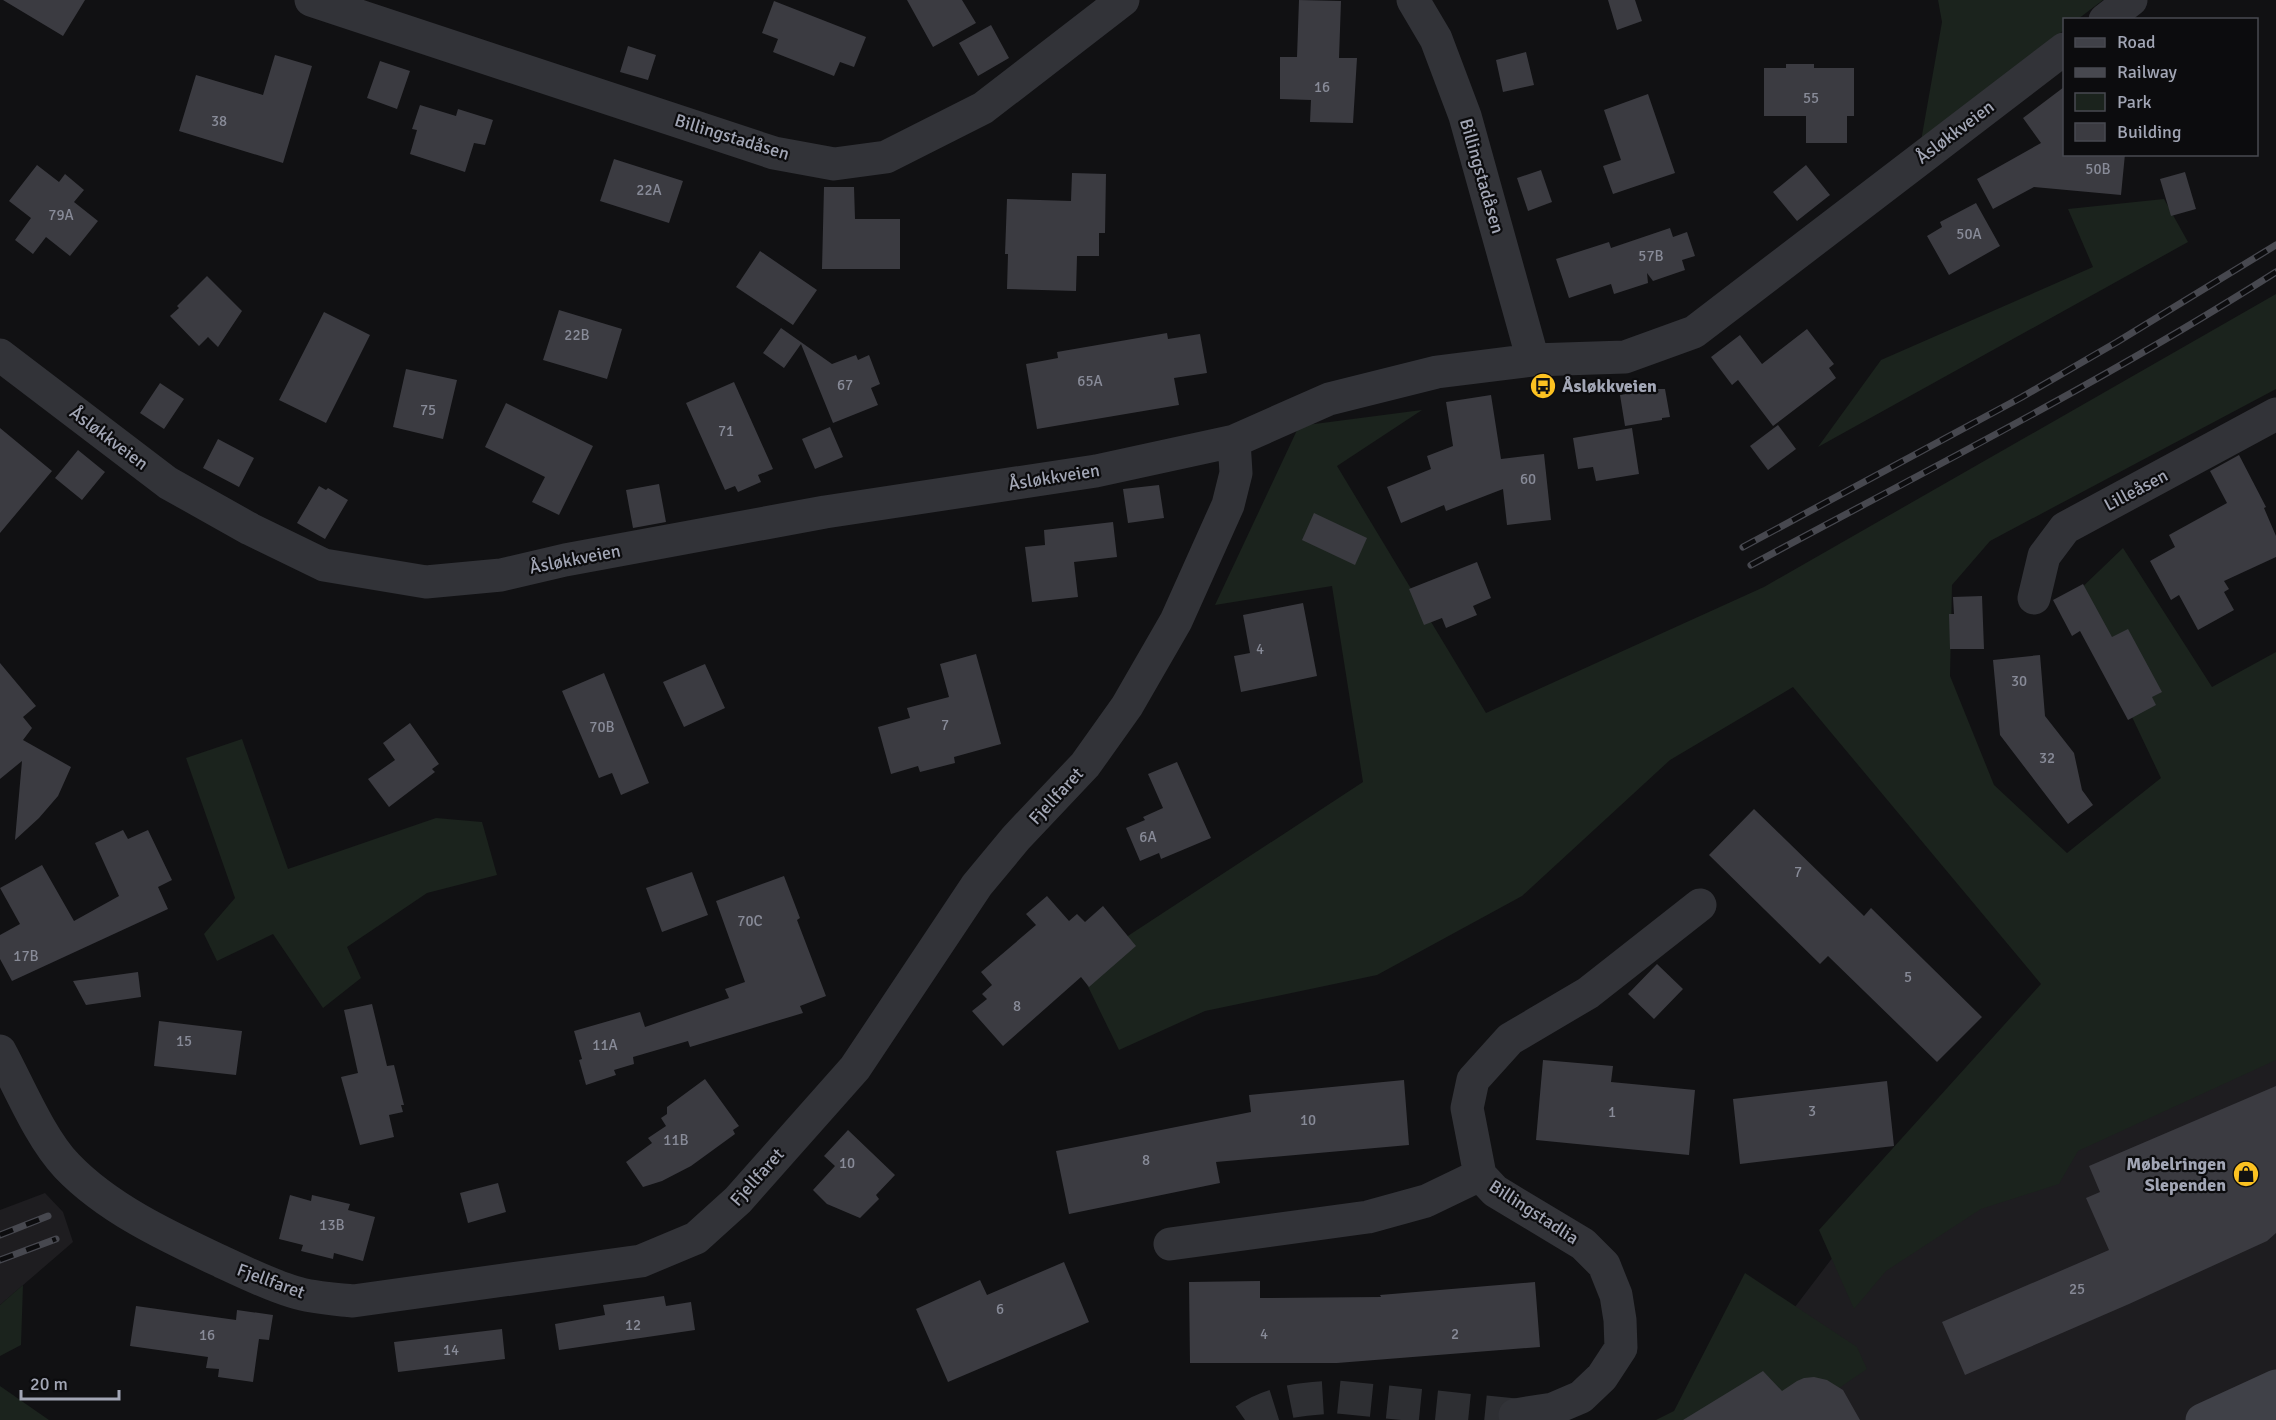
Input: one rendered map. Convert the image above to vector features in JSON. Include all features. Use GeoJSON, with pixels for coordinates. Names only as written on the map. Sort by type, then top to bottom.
{"type":"FeatureCollection","features":[{"type":"Feature","properties":{"kind":"main road"},"geometry":{"type":"LineString","coordinates":[[2202,1420],[2276,1386]]}},
{"type":"Feature","properties":{"kind":"main road"},"geometry":{"type":"LineString","coordinates":[[2258,1420],[2276,1412]]}},
{"type":"Feature","properties":{"kind":"street","name":"Billingstadåsen"},"geometry":{"type":"LineString","coordinates":[[311,0],[774,153],[834,164],[886,157],[983,108],[1123,0]]}},
{"type":"Feature","properties":{"kind":"street","name":"Billingstadåsen"},"geometry":{"type":"LineString","coordinates":[[1413,0],[1436,39],[1465,116],[1533,360]]}},
{"type":"Feature","properties":{"kind":"street"},"geometry":{"type":"LineString","coordinates":[[2107,18],[2131,0]]}},
{"type":"Feature","properties":{"kind":"street","name":"Åsløkkveien"},"geometry":{"type":"LineString","coordinates":[[0,355],[168,483],[250,529],[324,565],[426,582],[501,575],[565,560],[825,512],[1096,471],[1234,441],[1329,399],[1437,372],[1533,360],[1625,357],[1694,332],[2063,51]]}},
{"type":"Feature","properties":{"kind":"street","name":"Lilleåsen"},"geometry":{"type":"LineString","coordinates":[[2034,598],[2044,556],[2065,528],[2276,414]]}},
{"type":"Feature","properties":{"kind":"street","name":"Fjellfaret"},"geometry":{"type":"LineString","coordinates":[[0,1051],[45,1135],[66,1165],[100,1195],[173,1238],[247,1274],[295,1293],[353,1300],[544,1275],[641,1261],[696,1238],[738,1200],[855,1068],[977,885],[1016,838],[1085,765],[1127,706],[1176,621],[1228,505],[1236,473],[1234,441]]}},
{"type":"Feature","properties":{"kind":"street","name":"Billingstadlia"},"geometry":{"type":"LineString","coordinates":[[1515,1415],[1553,1409],[1581,1397],[1602,1377],[1621,1348],[1619,1312],[1616,1294],[1604,1265],[1583,1244],[1495,1191],[1480,1175],[1467,1108],[1473,1080],[1510,1039],[1588,993],[1700,905]]}},
{"type":"Feature","properties":{"kind":"street"},"geometry":{"type":"LineString","coordinates":[[1170,1244],[1368,1217],[1426,1201],[1480,1175]]}},
{"type":"Feature","properties":{"kind":"shaded area"},"geometry":{"type":"Polygon","coordinates":[[[2276,907],[2276,1420],[1709,1420],[1884,1190],[2276,907]]]}},
{"type":"Feature","properties":{"kind":"shaded area"},"geometry":{"type":"Polygon","coordinates":[[[45,1193],[63,1212],[73,1242],[0,1305],[0,1210],[45,1193]]]}},
{"type":"Feature","properties":{"kind":"green space"},"geometry":{"type":"Polygon","coordinates":[[[1938,0],[2103,0],[2079,18],[2063,18],[2063,31],[1921,141],[1942,22],[1938,0]]]}},
{"type":"Feature","properties":{"kind":"green space"},"geometry":{"type":"Polygon","coordinates":[[[2164,199],[2188,242],[1818,447],[1881,360],[2093,267],[2068,209],[2164,199]]]}},
{"type":"Feature","properties":{"kind":"green space"},"geometry":{"type":"Polygon","coordinates":[[[2276,294],[2276,389],[1990,541],[1952,585],[1950,676],[1994,785],[2067,853],[2161,778],[2074,595],[2123,548],[2212,687],[2276,652],[2276,1060],[2078,1151],[2059,1184],[1981,1209],[1886,1271],[1854,1309],[1819,1230],[2041,984],[1793,687],[1670,760],[1522,896],[1377,975],[1205,1011],[1119,1050],[1079,968],[1363,782],[1332,586],[1215,605],[1299,426],[1422,410],[1337,466],[1486,713],[1764,587],[2276,294]]]}},
{"type":"Feature","properties":{"kind":"green space"},"geometry":{"type":"Polygon","coordinates":[[[242,739],[288,869],[436,818],[482,822],[497,875],[427,893],[347,947],[361,978],[323,1008],[273,934],[217,961],[204,934],[235,898],[186,758],[242,739]]]}},
{"type":"Feature","properties":{"kind":"green space"},"geometry":{"type":"Polygon","coordinates":[[[1745,1273],[1857,1347],[1867,1369],[1792,1420],[1656,1420],[1674,1411],[1745,1273]]]}},
{"type":"Feature","properties":{"kind":"green space"},"geometry":{"type":"Polygon","coordinates":[[[23,1285],[21,1345],[0,1356],[0,1305],[23,1285]]]}},
{"type":"Feature","properties":{"kind":"green space"},"geometry":{"type":"Polygon","coordinates":[[[0,1386],[49,1420],[0,1420],[0,1386]]]}},
{"type":"Feature","properties":{"kind":"building"},"geometry":{"type":"Polygon","coordinates":[[[3,0],[85,0],[63,36],[3,0]]]}},
{"type":"Feature","properties":{"kind":"building"},"geometry":{"type":"Polygon","coordinates":[[[907,0],[962,0],[976,23],[933,47],[907,0]]]}},
{"type":"Feature","properties":{"kind":"building"},"geometry":{"type":"Polygon","coordinates":[[[1299,0],[1341,1],[1339,58],[1357,58],[1353,123],[1310,122],[1311,100],[1280,99],[1280,57],[1297,57],[1299,0]]]}},
{"type":"Feature","properties":{"kind":"building"},"geometry":{"type":"Polygon","coordinates":[[[1608,0],[1635,0],[1642,21],[1617,30],[1608,0]]]}},
{"type":"Feature","properties":{"kind":"building"},"geometry":{"type":"Polygon","coordinates":[[[774,1],[866,37],[854,67],[840,62],[834,76],[773,52],[778,39],[762,33],[774,1]]]}},
{"type":"Feature","properties":{"kind":"building"},"geometry":{"type":"Polygon","coordinates":[[[991,25],[1009,58],[978,76],[959,43],[991,25]]]}},
{"type":"Feature","properties":{"kind":"building"},"geometry":{"type":"Polygon","coordinates":[[[628,46],[656,55],[648,80],[620,72],[628,46]]]}},
{"type":"Feature","properties":{"kind":"building"},"geometry":{"type":"Polygon","coordinates":[[[1526,52],[1534,85],[1503,92],[1496,60],[1526,52]]]}},
{"type":"Feature","properties":{"kind":"building"},"geometry":{"type":"Polygon","coordinates":[[[275,55],[312,66],[283,163],[179,131],[196,75],[263,95],[275,55]]]}},
{"type":"Feature","properties":{"kind":"building"},"geometry":{"type":"Polygon","coordinates":[[[380,61],[410,71],[397,109],[367,98],[380,61]]]}},
{"type":"Feature","properties":{"kind":"building"},"geometry":{"type":"Polygon","coordinates":[[[1786,64],[1814,64],[1814,68],[1854,68],[1854,116],[1847,116],[1847,143],[1806,143],[1806,116],[1764,116],[1764,68],[1786,68],[1786,64]]]}},
{"type":"Feature","properties":{"kind":"building"},"geometry":{"type":"Polygon","coordinates":[[[2063,88],[2063,156],[2125,156],[2121,195],[2034,187],[1993,209],[1977,179],[2041,143],[2023,118],[2063,88]]]}},
{"type":"Feature","properties":{"kind":"building"},"geometry":{"type":"Polygon","coordinates":[[[1648,94],[1675,173],[1613,194],[1603,166],[1621,160],[1604,110],[1648,94]]]}},
{"type":"Feature","properties":{"kind":"building"},"geometry":{"type":"Polygon","coordinates":[[[420,105],[456,116],[458,109],[493,120],[485,145],[474,143],[465,172],[410,154],[417,130],[412,129],[420,105]]]}},
{"type":"Feature","properties":{"kind":"building"},"geometry":{"type":"Polygon","coordinates":[[[614,159],[683,181],[669,223],[600,201],[614,159]]]}},
{"type":"Feature","properties":{"kind":"building"},"geometry":{"type":"Polygon","coordinates":[[[37,165],[59,182],[65,174],[84,190],[74,202],[98,221],[70,256],[46,237],[33,254],[15,240],[31,218],[9,201],[37,165]]]}},
{"type":"Feature","properties":{"kind":"building"},"geometry":{"type":"Polygon","coordinates":[[[1806,165],[1830,195],[1797,221],[1773,192],[1806,165]]]}},
{"type":"Feature","properties":{"kind":"building"},"geometry":{"type":"Polygon","coordinates":[[[1541,170],[1552,202],[1528,211],[1517,178],[1541,170]]]}},
{"type":"Feature","properties":{"kind":"building"},"geometry":{"type":"Polygon","coordinates":[[[2185,172],[2196,209],[2171,216],[2160,179],[2185,172]]]}},
{"type":"Feature","properties":{"kind":"building"},"geometry":{"type":"Polygon","coordinates":[[[1072,173],[1106,174],[1105,233],[1099,233],[1099,256],[1077,256],[1076,291],[1007,289],[1008,254],[1005,254],[1007,199],[1071,201],[1072,173]]]}},
{"type":"Feature","properties":{"kind":"building"},"geometry":{"type":"Polygon","coordinates":[[[824,187],[854,187],[855,219],[900,219],[900,269],[822,269],[824,187]]]}},
{"type":"Feature","properties":{"kind":"building"},"geometry":{"type":"Polygon","coordinates":[[[1976,203],[2000,246],[1949,275],[1927,236],[1942,227],[1940,222],[1976,203]]]}},
{"type":"Feature","properties":{"kind":"building"},"geometry":{"type":"Polygon","coordinates":[[[1670,228],[1673,237],[1687,232],[1695,256],[1682,260],[1685,270],[1653,281],[1647,273],[1648,283],[1614,294],[1611,284],[1569,298],[1556,259],[1609,242],[1611,248],[1670,228]]]}},
{"type":"Feature","properties":{"kind":"building"},"geometry":{"type":"Polygon","coordinates":[[[760,251],[817,290],[793,325],[736,287],[760,251]]]}},
{"type":"Feature","properties":{"kind":"building"},"geometry":{"type":"Polygon","coordinates":[[[207,276],[242,311],[218,347],[208,337],[199,346],[170,316],[207,276]]]}},
{"type":"Feature","properties":{"kind":"building"},"geometry":{"type":"Polygon","coordinates":[[[559,310],[622,329],[607,379],[543,360],[559,310]]]}},
{"type":"Feature","properties":{"kind":"building"},"geometry":{"type":"Polygon","coordinates":[[[324,312],[370,335],[326,423],[279,400],[324,312]]]}},
{"type":"Feature","properties":{"kind":"building"},"geometry":{"type":"Polygon","coordinates":[[[781,328],[832,364],[856,355],[858,360],[869,355],[880,384],[871,388],[878,405],[833,423],[801,344],[784,368],[763,353],[781,328]]]}},
{"type":"Feature","properties":{"kind":"building"},"geometry":{"type":"Polygon","coordinates":[[[1807,329],[1834,364],[1829,368],[1836,378],[1773,426],[1738,380],[1732,385],[1711,357],[1740,335],[1762,364],[1807,329]]]}},
{"type":"Feature","properties":{"kind":"building"},"geometry":{"type":"Polygon","coordinates":[[[1167,333],[1168,339],[1200,334],[1207,373],[1174,378],[1179,405],[1037,429],[1026,364],[1058,358],[1057,352],[1167,333]]]}},
{"type":"Feature","properties":{"kind":"building"},"geometry":{"type":"Polygon","coordinates":[[[406,369],[457,380],[443,439],[393,427],[406,369]]]}},
{"type":"Feature","properties":{"kind":"building"},"geometry":{"type":"Polygon","coordinates":[[[734,382],[773,469],[758,475],[761,482],[738,492],[735,486],[725,490],[686,403],[734,382]]]}},
{"type":"Feature","properties":{"kind":"building"},"geometry":{"type":"Polygon","coordinates":[[[160,383],[184,399],[164,429],[140,413],[160,383]]]}},
{"type":"Feature","properties":{"kind":"building"},"geometry":{"type":"Polygon","coordinates":[[[1665,389],[1670,417],[1625,426],[1620,395],[1665,389]]]}},
{"type":"Feature","properties":{"kind":"building"},"geometry":{"type":"Polygon","coordinates":[[[1491,395],[1501,459],[1544,454],[1551,520],[1507,525],[1503,489],[1446,511],[1444,505],[1401,523],[1387,487],[1431,469],[1427,456],[1453,446],[1446,402],[1491,395]]]}},
{"type":"Feature","properties":{"kind":"building"},"geometry":{"type":"Polygon","coordinates":[[[506,403],[593,446],[559,515],[532,502],[545,477],[485,447],[506,403]]]}},
{"type":"Feature","properties":{"kind":"building"},"geometry":{"type":"Polygon","coordinates":[[[1778,425],[1796,449],[1768,470],[1750,446],[1778,425]]]}},
{"type":"Feature","properties":{"kind":"building"},"geometry":{"type":"Polygon","coordinates":[[[830,427],[843,457],[815,469],[802,439],[830,427]]]}},
{"type":"Feature","properties":{"kind":"building"},"geometry":{"type":"Polygon","coordinates":[[[0,428],[52,471],[0,533],[0,428]]]}},
{"type":"Feature","properties":{"kind":"building"},"geometry":{"type":"Polygon","coordinates":[[[1632,428],[1639,474],[1596,481],[1593,467],[1578,469],[1573,438],[1632,428]]]}},
{"type":"Feature","properties":{"kind":"building"},"geometry":{"type":"Polygon","coordinates":[[[218,439],[254,458],[239,487],[203,468],[218,439]]]}},
{"type":"Feature","properties":{"kind":"building"},"geometry":{"type":"Polygon","coordinates":[[[78,450],[105,472],[82,500],[55,478],[78,450]]]}},
{"type":"Feature","properties":{"kind":"building"},"geometry":{"type":"Polygon","coordinates":[[[2239,455],[2266,507],[2264,508],[2276,536],[2276,557],[2224,581],[2229,589],[2224,592],[2234,610],[2198,630],[2179,595],[2171,600],[2150,561],[2175,547],[2169,535],[2227,503],[2210,471],[2239,455]]]}},
{"type":"Feature","properties":{"kind":"building"},"geometry":{"type":"Polygon","coordinates":[[[659,484],[666,522],[633,528],[626,490],[659,484]]]}},
{"type":"Feature","properties":{"kind":"building"},"geometry":{"type":"Polygon","coordinates":[[[1159,485],[1164,518],[1128,523],[1123,489],[1159,485]]]}},
{"type":"Feature","properties":{"kind":"building"},"geometry":{"type":"Polygon","coordinates":[[[319,486],[326,490],[328,488],[348,500],[325,539],[297,523],[319,486]]]}},
{"type":"Feature","properties":{"kind":"building"},"geometry":{"type":"Polygon","coordinates":[[[1314,513],[1367,538],[1355,565],[1302,540],[1314,513]]]}},
{"type":"Feature","properties":{"kind":"building"},"geometry":{"type":"Polygon","coordinates":[[[1113,522],[1117,557],[1074,562],[1078,597],[1032,602],[1025,547],[1045,545],[1044,530],[1113,522]]]}},
{"type":"Feature","properties":{"kind":"building"},"geometry":{"type":"Polygon","coordinates":[[[1477,562],[1491,598],[1473,606],[1477,615],[1446,628],[1442,618],[1424,625],[1409,589],[1477,562]]]}},
{"type":"Feature","properties":{"kind":"building"},"geometry":{"type":"Polygon","coordinates":[[[2083,584],[2112,637],[2128,629],[2162,692],[2152,697],[2156,705],[2128,720],[2080,631],[2072,636],[2053,600],[2083,584]]]}},
{"type":"Feature","properties":{"kind":"building"},"geometry":{"type":"Polygon","coordinates":[[[1982,596],[1984,649],[1950,649],[1949,614],[1954,614],[1953,597],[1982,596]]]}},
{"type":"Feature","properties":{"kind":"building"},"geometry":{"type":"Polygon","coordinates":[[[1303,603],[1317,676],[1241,692],[1234,656],[1250,653],[1243,615],[1303,603]]]}},
{"type":"Feature","properties":{"kind":"building"},"geometry":{"type":"Polygon","coordinates":[[[976,654],[1001,744],[954,757],[955,763],[920,772],[918,766],[891,774],[878,727],[910,718],[907,708],[949,697],[940,664],[976,654]]]}},
{"type":"Feature","properties":{"kind":"building"},"geometry":{"type":"Polygon","coordinates":[[[2040,655],[2045,716],[2074,753],[2082,790],[2093,805],[2068,824],[2000,735],[1993,660],[2040,655]]]}},
{"type":"Feature","properties":{"kind":"building"},"geometry":{"type":"Polygon","coordinates":[[[0,663],[36,706],[23,717],[32,728],[23,740],[71,767],[58,796],[15,840],[22,761],[0,779],[0,663]]]}},
{"type":"Feature","properties":{"kind":"building"},"geometry":{"type":"Polygon","coordinates":[[[705,664],[725,708],[684,727],[663,682],[705,664]]]}},
{"type":"Feature","properties":{"kind":"building"},"geometry":{"type":"Polygon","coordinates":[[[604,673],[649,783],[621,795],[612,773],[599,778],[562,691],[604,673]]]}},
{"type":"Feature","properties":{"kind":"building"},"geometry":{"type":"Polygon","coordinates":[[[410,723],[439,764],[432,769],[435,772],[389,807],[368,779],[395,760],[383,743],[410,723]]]}},
{"type":"Feature","properties":{"kind":"building"},"geometry":{"type":"Polygon","coordinates":[[[1177,762],[1211,838],[1161,859],[1159,853],[1140,861],[1126,828],[1145,820],[1143,817],[1163,808],[1148,774],[1177,762]]]}},
{"type":"Feature","properties":{"kind":"building"},"geometry":{"type":"Polygon","coordinates":[[[1754,809],[1864,916],[1871,908],[1982,1017],[1937,1062],[1828,956],[1820,964],[1709,855],[1754,809]]]}},
{"type":"Feature","properties":{"kind":"building"},"geometry":{"type":"Polygon","coordinates":[[[123,830],[128,839],[148,830],[172,880],[158,887],[168,909],[12,981],[0,959],[0,935],[20,924],[0,888],[42,865],[74,921],[119,896],[95,843],[123,830]]]}},
{"type":"Feature","properties":{"kind":"building"},"geometry":{"type":"Polygon","coordinates":[[[692,872],[708,915],[662,932],[646,888],[692,872]]]}},
{"type":"Feature","properties":{"kind":"building"},"geometry":{"type":"Polygon","coordinates":[[[784,876],[800,918],[797,920],[826,996],[800,1006],[803,1013],[690,1047],[688,1041],[633,1057],[634,1064],[614,1070],[616,1075],[586,1085],[574,1031],[640,1012],[645,1027],[729,998],[725,989],[745,982],[716,901],[784,876]]]}},
{"type":"Feature","properties":{"kind":"building"},"geometry":{"type":"Polygon","coordinates":[[[1047,896],[1069,921],[1077,914],[1085,922],[1103,906],[1136,946],[1089,987],[1081,977],[1003,1046],[972,1011],[987,999],[982,994],[992,985],[981,972],[1036,925],[1026,914],[1047,896]]]}},
{"type":"Feature","properties":{"kind":"building"},"geometry":{"type":"Polygon","coordinates":[[[1657,964],[1683,989],[1654,1019],[1628,994],[1657,964]]]}},
{"type":"Feature","properties":{"kind":"building"},"geometry":{"type":"Polygon","coordinates":[[[138,972],[141,997],[86,1005],[73,981],[138,972]]]}},
{"type":"Feature","properties":{"kind":"building"},"geometry":{"type":"Polygon","coordinates":[[[372,1004],[387,1066],[394,1065],[404,1105],[401,1105],[403,1112],[389,1115],[394,1137],[360,1145],[341,1077],[358,1073],[344,1010],[372,1004]]]}},
{"type":"Feature","properties":{"kind":"building"},"geometry":{"type":"Polygon","coordinates":[[[159,1021],[242,1031],[236,1075],[154,1066],[159,1021]]]}},
{"type":"Feature","properties":{"kind":"building"},"geometry":{"type":"Polygon","coordinates":[[[1543,1060],[1613,1066],[1611,1082],[1695,1090],[1689,1155],[1536,1140],[1543,1060]]]}},
{"type":"Feature","properties":{"kind":"building"},"geometry":{"type":"Polygon","coordinates":[[[705,1079],[739,1126],[733,1130],[735,1134],[691,1166],[662,1181],[643,1187],[626,1162],[652,1143],[648,1138],[666,1126],[661,1118],[667,1114],[667,1107],[705,1079]]]}},
{"type":"Feature","properties":{"kind":"building"},"geometry":{"type":"Polygon","coordinates":[[[1404,1080],[1409,1145],[1216,1162],[1220,1183],[1069,1214],[1056,1151],[1251,1112],[1249,1095],[1404,1080]]]}},
{"type":"Feature","properties":{"kind":"building"},"geometry":{"type":"Polygon","coordinates":[[[1887,1081],[1894,1146],[1740,1164],[1733,1099],[1887,1081]]]}},
{"type":"Feature","properties":{"kind":"building"},"geometry":{"type":"Polygon","coordinates":[[[2276,1086],[2276,1233],[2267,1241],[1965,1375],[1942,1322],[2109,1250],[2086,1198],[2100,1192],[2089,1166],[2276,1086]]]}},
{"type":"Feature","properties":{"kind":"building"},"geometry":{"type":"Polygon","coordinates":[[[848,1130],[895,1175],[876,1195],[879,1199],[860,1218],[827,1204],[813,1190],[835,1166],[824,1156],[848,1130]]]}},
{"type":"Feature","properties":{"kind":"building"},"geometry":{"type":"Polygon","coordinates":[[[498,1183],[506,1212],[468,1223],[460,1193],[498,1183]]]}},
{"type":"Feature","properties":{"kind":"building"},"geometry":{"type":"Polygon","coordinates":[[[290,1195],[311,1201],[312,1195],[350,1204],[348,1210],[375,1217],[363,1261],[334,1253],[333,1259],[301,1251],[303,1245],[279,1239],[290,1195]]]}},
{"type":"Feature","properties":{"kind":"building"},"geometry":{"type":"Polygon","coordinates":[[[1064,1262],[1089,1322],[948,1382],[916,1309],[980,1280],[987,1295],[1064,1262]]]}},
{"type":"Feature","properties":{"kind":"building"},"geometry":{"type":"Polygon","coordinates":[[[1260,1281],[1260,1298],[1381,1297],[1380,1295],[1535,1282],[1540,1347],[1337,1363],[1190,1363],[1189,1282],[1260,1281]]]}},
{"type":"Feature","properties":{"kind":"building"},"geometry":{"type":"Polygon","coordinates":[[[664,1296],[666,1306],[691,1302],[695,1330],[559,1350],[555,1324],[605,1315],[603,1305],[664,1296]]]}},
{"type":"Feature","properties":{"kind":"building"},"geometry":{"type":"Polygon","coordinates":[[[136,1306],[236,1320],[237,1310],[273,1315],[269,1340],[259,1339],[253,1382],[218,1377],[219,1369],[206,1368],[208,1357],[130,1346],[136,1306]]]}},
{"type":"Feature","properties":{"kind":"building"},"geometry":{"type":"Polygon","coordinates":[[[502,1329],[505,1359],[398,1372],[394,1342],[502,1329]]]}},
{"type":"Feature","properties":{"kind":"building"},"geometry":{"type":"Polygon","coordinates":[[[1763,1371],[1782,1391],[1804,1378],[1814,1377],[1827,1380],[1843,1390],[1860,1420],[1683,1420],[1763,1371]]]}},
{"type":"Feature","properties":{"kind":"tunnel"},"geometry":{"type":"LineString","coordinates":[[1245,1420],[1278,1405],[1314,1398],[1338,1397],[1515,1415]]}},
{"type":"Feature","properties":{"kind":"railway"},"geometry":{"type":"LineString","coordinates":[[1743,547],[2022,397],[2276,245]]}},
{"type":"Feature","properties":{"kind":"railway"},"geometry":{"type":"LineString","coordinates":[[1751,565],[2082,387],[2276,272]]}},
{"type":"Feature","properties":{"kind":"railway"},"geometry":{"type":"LineString","coordinates":[[0,1235],[48,1216]]}},
{"type":"Feature","properties":{"kind":"railway"},"geometry":{"type":"LineString","coordinates":[[0,1260],[56,1239]]}},
{"type":"Feature","properties":{"kind":"place","name":"Åsløkkveien"},"geometry":{"type":"Point","coordinates":[1543,386]}},
{"type":"Feature","properties":{"kind":"place","name":"Møbelringen Slependen"},"geometry":{"type":"Point","coordinates":[2246,1174]}}]}
